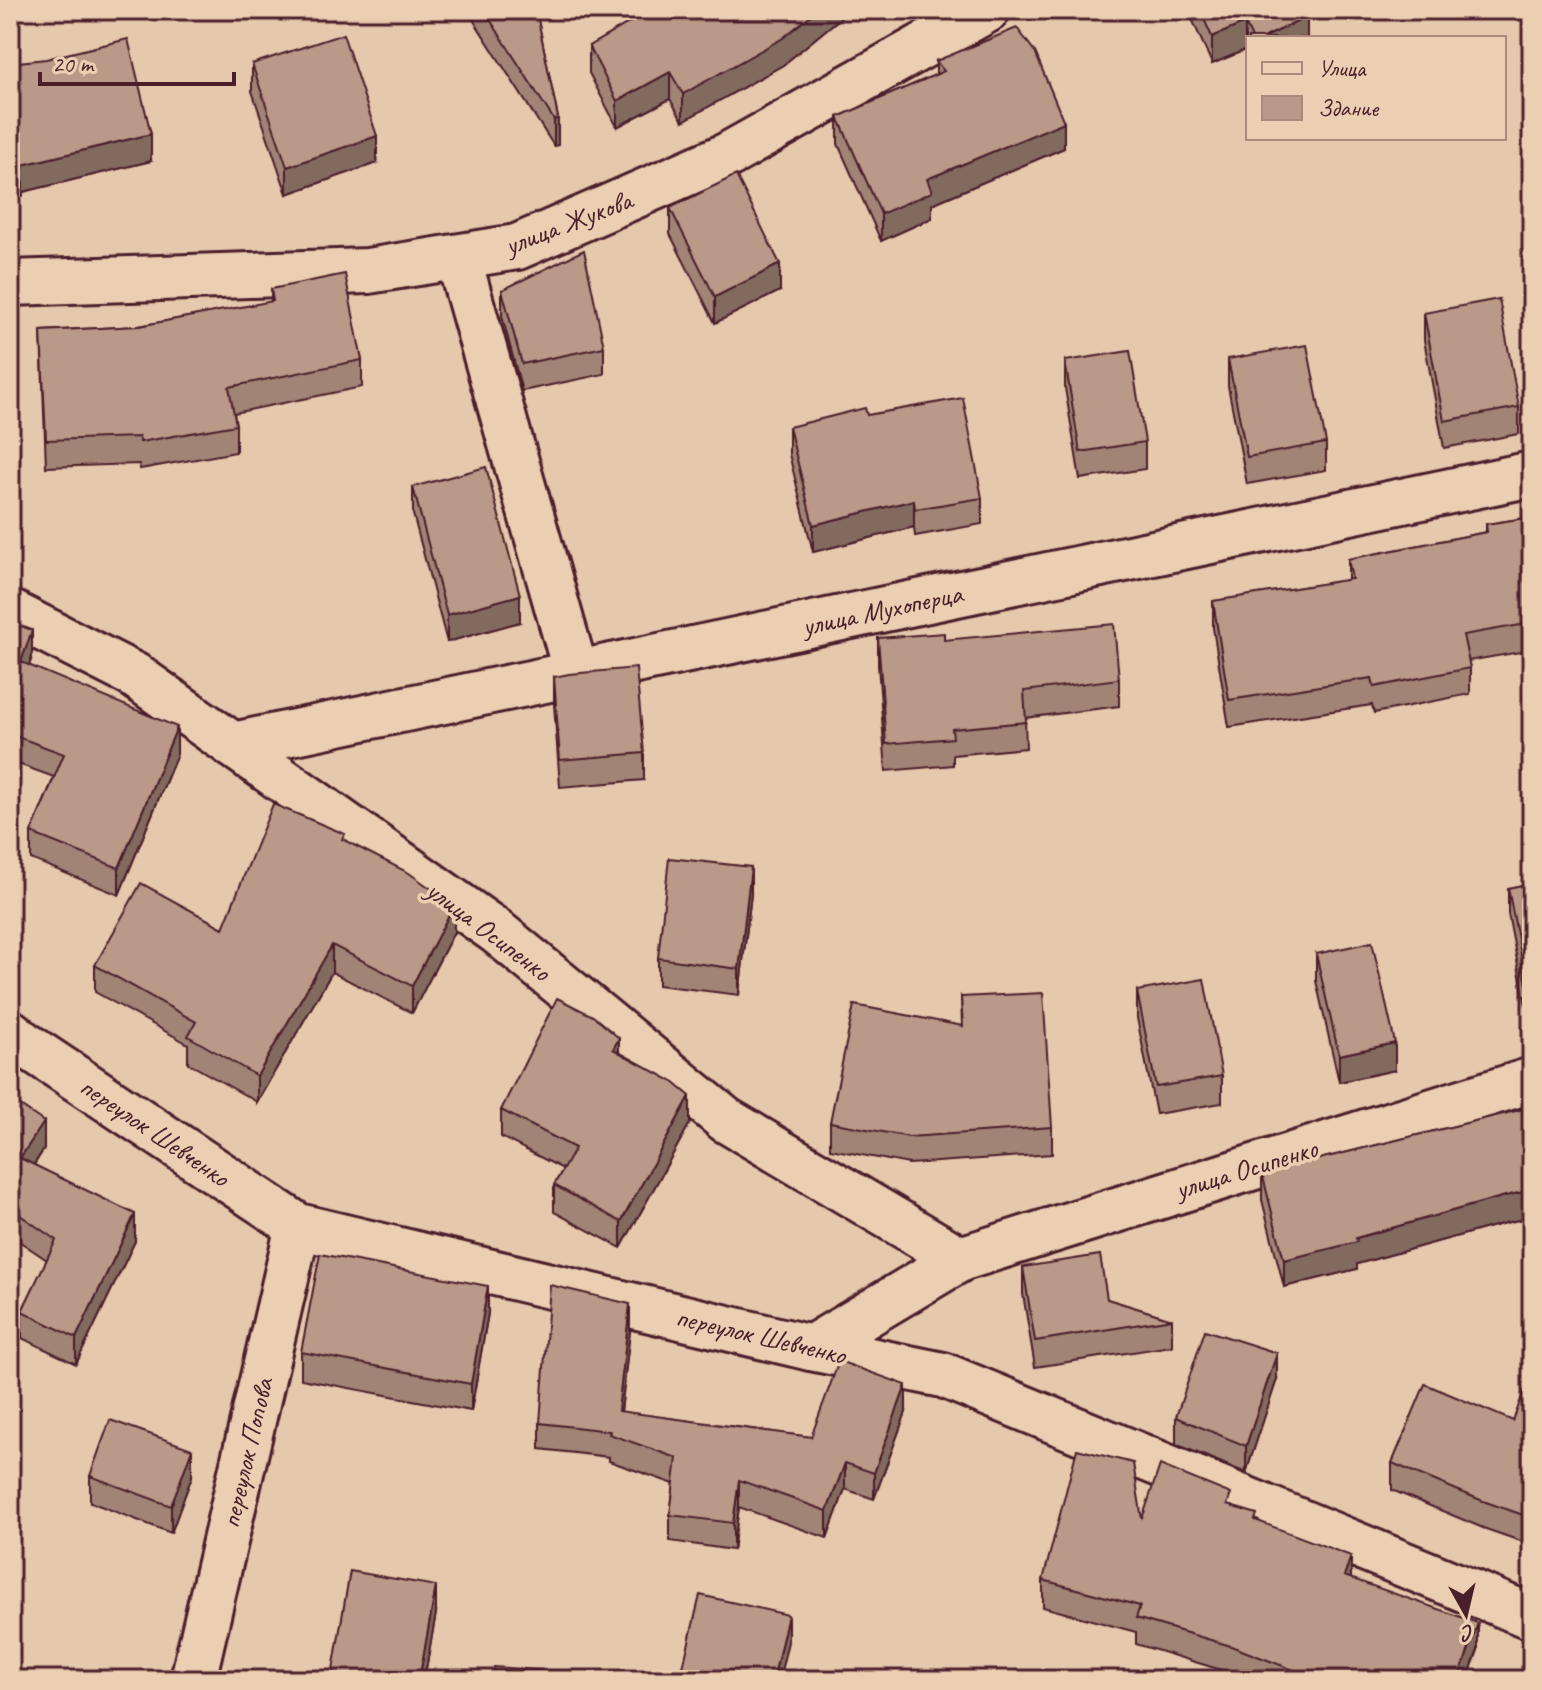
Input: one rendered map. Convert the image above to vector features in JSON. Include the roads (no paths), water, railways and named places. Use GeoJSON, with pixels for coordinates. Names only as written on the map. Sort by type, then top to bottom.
{"type":"FeatureCollection","features":[{"type":"Feature","properties":{"kind":"street","name":"улица Жукова"},"geometry":{"type":"LineString","coordinates":[[10,283],[368,271],[517,247],[726,156],[987,10]]}},
{"type":"Feature","properties":{"kind":"street"},"geometry":{"type":"LineString","coordinates":[[458,257],[576,673]]}},
{"type":"Feature","properties":{"kind":"street","name":"улица Мухоперца"},"geometry":{"type":"LineString","coordinates":[[233,745],[1532,474]]}},
{"type":"Feature","properties":{"kind":"street","name":"улица Осипенко"},"geometry":{"type":"LineString","coordinates":[[10,612],[134,675],[496,931],[726,1120],[960,1259]]}},
{"type":"Feature","properties":{"kind":"street","name":"переулок Шевченко"},"geometry":{"type":"LineString","coordinates":[[10,1032],[298,1226],[811,1348],[943,1375],[1532,1617]]}},
{"type":"Feature","properties":{"kind":"street","name":"улица Осипенко"},"geometry":{"type":"LineString","coordinates":[[811,1348],[960,1259],[1532,1080]]}},
{"type":"Feature","properties":{"kind":"street","name":"переулок Попова"},"geometry":{"type":"LineString","coordinates":[[193,1680],[298,1226]]}}]}
